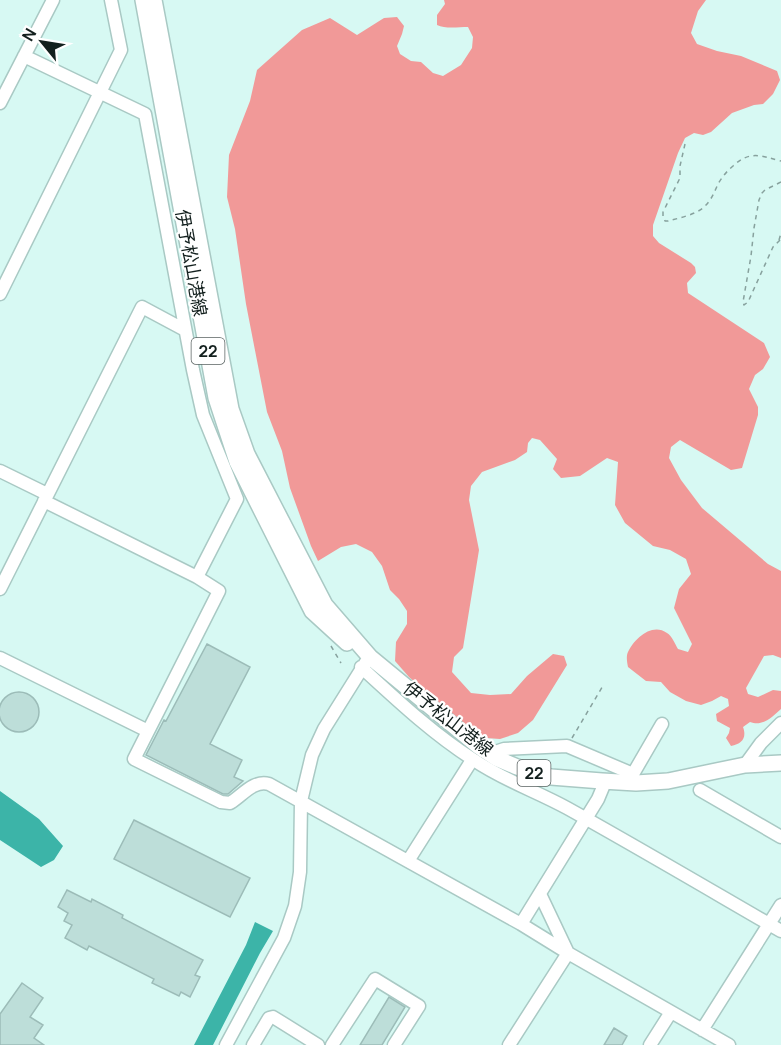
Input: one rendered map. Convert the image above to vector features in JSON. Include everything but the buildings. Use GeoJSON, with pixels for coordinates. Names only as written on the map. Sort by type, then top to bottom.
{"type":"FeatureCollection","features":[{"type":"Feature","properties":{"kind":"main road","name":"伊予松山港線"},"geometry":{"type":"LineString","coordinates":[[143,0],[216,398],[237,462],[312,611],[366,662],[478,746],[533,773],[550,777],[602,781],[633,778],[668,781],[745,765],[781,763]]}},
{"type":"Feature","properties":{"kind":"main road","name":"伊予松山港線"},"geometry":{"type":"LineString","coordinates":[[154,0],[231,409],[247,454],[325,605],[366,662]]}},
{"type":"Feature","properties":{"kind":"street"},"geometry":{"type":"LineString","coordinates":[[0,103],[53,0]]}},
{"type":"Feature","properties":{"kind":"street"},"geometry":{"type":"LineString","coordinates":[[0,294],[121,50],[111,0]]}},
{"type":"Feature","properties":{"kind":"street"},"geometry":{"type":"LineString","coordinates":[[24,56],[145,114],[203,415],[237,499],[197,577]]}},
{"type":"Feature","properties":{"kind":"street"},"geometry":{"type":"LineString","coordinates":[[0,588],[142,307],[185,330]]}},
{"type":"Feature","properties":{"kind":"street"},"geometry":{"type":"LineString","coordinates":[[0,471],[219,591],[134,759],[221,802],[230,803],[256,783],[269,784],[521,924],[729,1045]]}},
{"type":"Feature","properties":{"kind":"street"},"geometry":{"type":"LineString","coordinates":[[0,658],[148,731]]}},
{"type":"Feature","properties":{"kind":"street"},"geometry":{"type":"LineString","coordinates":[[226,1045],[284,938],[295,906],[300,873],[301,801],[312,755],[324,729],[366,662],[417,718],[472,760],[495,774],[547,797],[781,931]]}},
{"type":"Feature","properties":{"kind":"street"},"geometry":{"type":"LineString","coordinates":[[493,755],[504,750],[567,746],[633,778],[662,723]]}},
{"type":"Feature","properties":{"kind":"street"},"geometry":{"type":"LineString","coordinates":[[745,765],[761,743],[781,723]]}},
{"type":"Feature","properties":{"kind":"street"},"geometry":{"type":"LineString","coordinates":[[408,861],[472,760]]}},
{"type":"Feature","properties":{"kind":"street"},"geometry":{"type":"LineString","coordinates":[[521,924],[601,793],[602,781]]}},
{"type":"Feature","properties":{"kind":"street"},"geometry":{"type":"LineString","coordinates":[[700,790],[781,837]]}},
{"type":"Feature","properties":{"kind":"street"},"geometry":{"type":"LineString","coordinates":[[540,894],[568,953]]}},
{"type":"Feature","properties":{"kind":"street"},"geometry":{"type":"LineString","coordinates":[[702,1030],[781,904]]}},
{"type":"Feature","properties":{"kind":"street"},"geometry":{"type":"LineString","coordinates":[[509,1045],[568,953]]}},
{"type":"Feature","properties":{"kind":"street"},"geometry":{"type":"LineString","coordinates":[[332,1045],[375,979],[419,1006],[394,1045]]}},
{"type":"Feature","properties":{"kind":"street"},"geometry":{"type":"LineString","coordinates":[[650,1045],[671,1012]]}},
{"type":"Feature","properties":{"kind":"street"},"geometry":{"type":"LineString","coordinates":[[253,1045],[264,1025],[269,1018],[273,1017],[318,1045]]}},
{"type":"Feature","properties":{"kind":"path"},"geometry":{"type":"LineString","coordinates":[[685,144],[680,178],[663,212],[664,220],[668,221],[697,212],[704,207],[711,200],[719,182],[739,160],[756,155],[781,162]]}},
{"type":"Feature","properties":{"kind":"path"},"geometry":{"type":"LineString","coordinates":[[781,182],[765,190],[759,200],[744,305],[748,302],[773,247],[780,239],[781,232]]}},
{"type":"Feature","properties":{"kind":"path"},"geometry":{"type":"LineString","coordinates":[[567,746],[604,684]]}},
{"type":"Feature","properties":{"kind":"shaded area"},"geometry":{"type":"Polygon","coordinates":[[[444,0],[706,0],[698,11],[691,33],[697,44],[741,56],[777,71],[780,80],[773,94],[763,104],[732,113],[711,132],[703,135],[694,133],[685,138],[653,225],[653,236],[659,243],[695,267],[696,273],[687,283],[688,293],[764,343],[770,357],[763,369],[755,375],[749,389],[758,407],[758,415],[742,468],[731,470],[680,440],[671,447],[669,458],[681,480],[702,508],[768,564],[781,571],[781,658],[773,655],[764,656],[746,688],[748,694],[758,697],[773,690],[781,691],[781,709],[767,720],[759,723],[750,722],[743,727],[744,737],[735,745],[731,746],[726,738],[730,728],[717,721],[716,714],[729,706],[728,699],[721,696],[701,705],[686,701],[670,692],[661,682],[646,681],[628,667],[627,655],[631,647],[639,637],[650,631],[661,630],[667,633],[678,649],[688,652],[692,644],[674,608],[679,589],[691,574],[686,559],[670,550],[653,546],[625,523],[615,505],[618,462],[607,458],[580,476],[561,478],[553,469],[557,459],[540,440],[532,438],[528,443],[527,452],[515,460],[482,472],[471,486],[469,500],[479,550],[463,648],[454,657],[452,672],[471,693],[511,694],[527,676],[553,654],[564,656],[567,665],[533,720],[518,733],[500,739],[486,738],[467,727],[409,677],[395,661],[396,642],[407,624],[407,611],[390,590],[382,566],[372,552],[356,544],[341,547],[318,561],[311,546],[290,488],[282,451],[267,412],[246,304],[235,229],[227,197],[229,155],[250,101],[257,70],[302,30],[330,18],[357,35],[384,18],[397,17],[404,26],[397,46],[400,54],[411,61],[421,62],[433,73],[443,76],[461,65],[472,48],[473,37],[468,27],[437,25],[437,15],[445,4],[444,0]]]}},
{"type":"Feature","properties":{"kind":"water"},"geometry":{"type":"Polygon","coordinates":[[[0,791],[39,819],[63,846],[54,860],[41,867],[0,840],[0,791]]]}},
{"type":"Feature","properties":{"kind":"water"},"geometry":{"type":"Polygon","coordinates":[[[255,922],[273,931],[213,1045],[194,1045],[246,945],[255,922]]]}}]}
